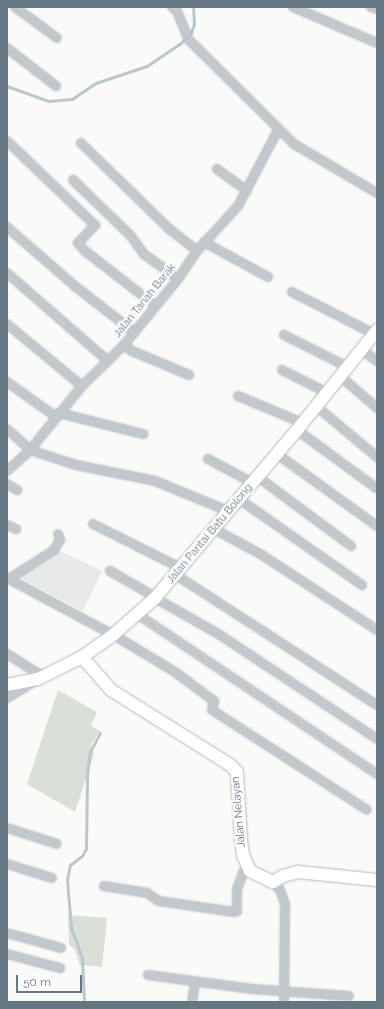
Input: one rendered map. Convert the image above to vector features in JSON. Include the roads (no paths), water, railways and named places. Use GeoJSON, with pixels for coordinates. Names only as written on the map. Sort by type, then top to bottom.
{"type":"FeatureCollection","features":[{"type":"Feature","properties":{"kind":"street"},"geometry":{"type":"LineString","coordinates":[[16,7],[57,38]]}},
{"type":"Feature","properties":{"kind":"street"},"geometry":{"type":"LineString","coordinates":[[172,7],[177,11],[187,38],[278,130],[294,144],[377,193]]}},
{"type":"Feature","properties":{"kind":"street"},"geometry":{"type":"LineString","coordinates":[[293,7],[377,43]]}},
{"type":"Feature","properties":{"kind":"street"},"geometry":{"type":"LineString","coordinates":[[371,7],[377,9]]}},
{"type":"Feature","properties":{"kind":"street"},"geometry":{"type":"LineString","coordinates":[[7,48],[56,86]]}},
{"type":"Feature","properties":{"kind":"street","name":"Jalan Tanah Barak"},"geometry":{"type":"LineString","coordinates":[[7,471],[30,450],[82,386],[124,345],[178,279],[204,242],[238,206],[278,130]]}},
{"type":"Feature","properties":{"kind":"street"},"geometry":{"type":"LineString","coordinates":[[7,141],[95,225],[78,243],[85,251],[156,306]]}},
{"type":"Feature","properties":{"kind":"street"},"geometry":{"type":"LineString","coordinates":[[81,143],[168,228],[197,251]]}},
{"type":"Feature","properties":{"kind":"street"},"geometry":{"type":"LineString","coordinates":[[217,169],[247,191]]}},
{"type":"Feature","properties":{"kind":"street"},"geometry":{"type":"LineString","coordinates":[[72,180],[130,235],[144,254],[178,279]]}},
{"type":"Feature","properties":{"kind":"street"},"geometry":{"type":"LineString","coordinates":[[7,227],[134,332]]}},
{"type":"Feature","properties":{"kind":"street"},"geometry":{"type":"LineString","coordinates":[[204,242],[268,277]]}},
{"type":"Feature","properties":{"kind":"street"},"geometry":{"type":"LineString","coordinates":[[7,273],[108,361]]}},
{"type":"Feature","properties":{"kind":"street"},"geometry":{"type":"LineString","coordinates":[[292,292],[375,332]]}},
{"type":"Feature","properties":{"kind":"street"},"geometry":{"type":"LineString","coordinates":[[7,324],[82,386]]}},
{"type":"Feature","properties":{"kind":"street","name":"Jalan Pantai Batu Bolong"},"geometry":{"type":"LineString","coordinates":[[7,698],[41,678],[82,657],[113,635],[155,598],[300,427],[345,372],[375,332]]}},
{"type":"Feature","properties":{"kind":"street"},"geometry":{"type":"LineString","coordinates":[[284,335],[345,372],[377,408]]}},
{"type":"Feature","properties":{"kind":"street"},"geometry":{"type":"LineString","coordinates":[[124,345],[132,351],[190,376]]}},
{"type":"Feature","properties":{"kind":"street"},"geometry":{"type":"LineString","coordinates":[[362,350],[377,361]]}},
{"type":"Feature","properties":{"kind":"street"},"geometry":{"type":"LineString","coordinates":[[282,370],[328,393]]}},
{"type":"Feature","properties":{"kind":"street"},"geometry":{"type":"LineString","coordinates":[[7,382],[58,415],[143,434]]}},
{"type":"Feature","properties":{"kind":"street"},"geometry":{"type":"LineString","coordinates":[[238,396],[300,427],[376,488]]}},
{"type":"Feature","properties":{"kind":"street"},"geometry":{"type":"LineString","coordinates":[[316,406],[377,457]]}},
{"type":"Feature","properties":{"kind":"street"},"geometry":{"type":"LineString","coordinates":[[7,429],[30,450],[76,465],[155,481],[228,511]]}},
{"type":"Feature","properties":{"kind":"street"},"geometry":{"type":"LineString","coordinates":[[277,454],[377,526]]}},
{"type":"Feature","properties":{"kind":"street"},"geometry":{"type":"LineString","coordinates":[[208,459],[255,480],[351,546]]}},
{"type":"Feature","properties":{"kind":"street"},"geometry":{"type":"LineString","coordinates":[[7,484],[17,490]]}},
{"type":"Feature","properties":{"kind":"street"},"geometry":{"type":"LineString","coordinates":[[239,499],[362,585]]}},
{"type":"Feature","properties":{"kind":"street"},"geometry":{"type":"LineString","coordinates":[[93,524],[179,571],[377,705]]}},
{"type":"Feature","properties":{"kind":"street"},"geometry":{"type":"LineString","coordinates":[[7,525],[16,528]]}},
{"type":"Feature","properties":{"kind":"street"},"geometry":{"type":"LineString","coordinates":[[214,529],[262,555],[377,630]]}},
{"type":"Feature","properties":{"kind":"street"},"geometry":{"type":"LineString","coordinates":[[8,578],[54,550],[60,540],[58,534]]}},
{"type":"Feature","properties":{"kind":"street"},"geometry":{"type":"LineString","coordinates":[[110,571],[155,598],[186,619],[220,635],[377,739]]}},
{"type":"Feature","properties":{"kind":"street"},"geometry":{"type":"LineString","coordinates":[[8,578],[113,635],[203,691],[214,701],[212,710],[367,810]]}},
{"type":"Feature","properties":{"kind":"street"},"geometry":{"type":"LineString","coordinates":[[137,614],[377,774]]}},
{"type":"Feature","properties":{"kind":"street"},"geometry":{"type":"LineString","coordinates":[[7,654],[41,678]]}},
{"type":"Feature","properties":{"kind":"street","name":"Jalan Nelayan"},"geometry":{"type":"LineString","coordinates":[[82,657],[111,690],[230,765],[237,772],[241,840],[246,865]]}},
{"type":"Feature","properties":{"kind":"street"},"geometry":{"type":"LineString","coordinates":[[7,685],[41,678]]}},
{"type":"Feature","properties":{"kind":"street"},"geometry":{"type":"LineString","coordinates":[[7,828],[58,844]]}},
{"type":"Feature","properties":{"kind":"street"},"geometry":{"type":"LineString","coordinates":[[7,864],[52,878]]}},
{"type":"Feature","properties":{"kind":"street"},"geometry":{"type":"LineString","coordinates":[[104,886],[147,893],[159,901],[234,912],[237,911],[237,889],[246,865],[255,874],[273,882],[280,890],[285,904],[284,1002]]}},
{"type":"Feature","properties":{"kind":"street"},"geometry":{"type":"LineString","coordinates":[[273,882],[283,876],[298,872],[377,880]]}},
{"type":"Feature","properties":{"kind":"street"},"geometry":{"type":"LineString","coordinates":[[7,934],[61,948]]}},
{"type":"Feature","properties":{"kind":"street"},"geometry":{"type":"LineString","coordinates":[[7,954],[60,968]]}},
{"type":"Feature","properties":{"kind":"street"},"geometry":{"type":"LineString","coordinates":[[148,975],[195,982],[199,980],[252,989],[349,996]]}},
{"type":"Feature","properties":{"kind":"street"},"geometry":{"type":"LineString","coordinates":[[192,1002],[195,982]]}},
{"type":"Feature","properties":{"kind":"waterway"},"geometry":{"type":"LineString","coordinates":[[7,86],[49,101],[72,99],[96,83],[147,66],[180,44],[191,33],[194,24],[193,7]]}},
{"type":"Feature","properties":{"kind":"waterway"},"geometry":{"type":"LineString","coordinates":[[84,1002],[82,958],[71,927],[67,880],[70,865],[82,856],[86,849],[87,775],[90,752],[100,733]]}}]}
